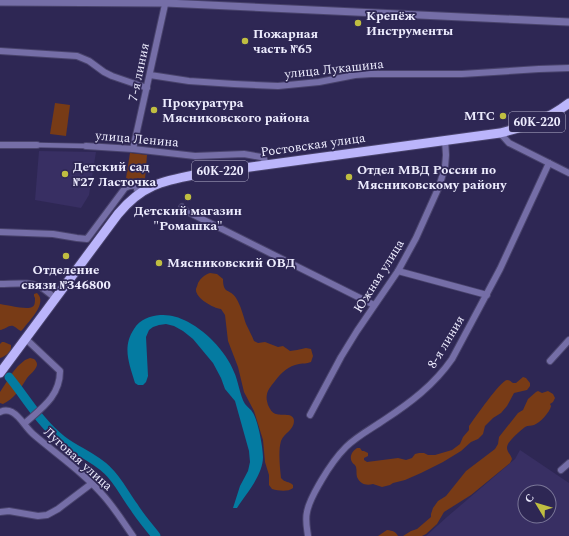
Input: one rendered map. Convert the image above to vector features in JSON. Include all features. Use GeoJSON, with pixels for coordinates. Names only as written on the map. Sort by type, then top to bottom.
{"type":"FeatureCollection","features":[{"type":"Feature","properties":{"kind":"main road","name":"Ростовская улица"},"geometry":{"type":"LineString","coordinates":[[0,373],[118,214],[138,193],[148,188],[180,178],[500,133],[530,125],[560,110],[569,103]]}},
{"type":"Feature","properties":{"kind":"street"},"geometry":{"type":"LineString","coordinates":[[0,2],[166,1],[569,22]]}},
{"type":"Feature","properties":{"kind":"street","name":"7-я линия"},"geometry":{"type":"LineString","coordinates":[[133,149],[166,1]]}},
{"type":"Feature","properties":{"kind":"street"},"geometry":{"type":"LineString","coordinates":[[0,51],[77,56],[89,61],[112,76],[147,88]]}},
{"type":"Feature","properties":{"kind":"street","name":"улица Лукашина"},"geometry":{"type":"LineString","coordinates":[[150,75],[189,81],[278,86],[319,82],[355,75],[370,74],[462,74],[569,68]]}},
{"type":"Feature","properties":{"kind":"street"},"geometry":{"type":"LineString","coordinates":[[500,133],[510,143],[569,173]]}},
{"type":"Feature","properties":{"kind":"street","name":"Южная улица"},"geometry":{"type":"LineString","coordinates":[[310,415],[341,357],[374,305],[398,271],[416,238],[438,189],[445,167],[445,140]]}},
{"type":"Feature","properties":{"kind":"street","name":"улица Ленина"},"geometry":{"type":"LineString","coordinates":[[0,146],[86,146],[133,149],[195,156],[244,154],[262,157],[267,165]]}},
{"type":"Feature","properties":{"kind":"street","name":"8-я линия"},"geometry":{"type":"LineString","coordinates":[[308,536],[306,519],[307,511],[314,493],[333,462],[347,446],[358,437],[412,400],[438,378],[452,360],[500,269],[549,164]]}},
{"type":"Feature","properties":{"kind":"street"},"geometry":{"type":"LineString","coordinates":[[0,232],[53,234],[87,239],[125,188],[132,185],[136,186],[138,193]]}},
{"type":"Feature","properties":{"kind":"street"},"geometry":{"type":"LineString","coordinates":[[182,207],[186,211],[374,305]]}},
{"type":"Feature","properties":{"kind":"street"},"geometry":{"type":"LineString","coordinates":[[398,271],[486,295]]}},
{"type":"Feature","properties":{"kind":"street"},"geometry":{"type":"LineString","coordinates":[[0,284],[33,285],[41,288],[55,298]]}},
{"type":"Feature","properties":{"kind":"street"},"geometry":{"type":"LineString","coordinates":[[25,423],[54,395],[60,377],[60,371],[26,339]]}},
{"type":"Feature","properties":{"kind":"street"},"geometry":{"type":"LineString","coordinates":[[550,361],[569,340]]}},
{"type":"Feature","properties":{"kind":"street","name":"Луговая улица"},"geometry":{"type":"LineString","coordinates":[[0,412],[3,410],[12,412],[25,423],[32,433],[62,457],[91,484],[108,501],[133,536]]}},
{"type":"Feature","properties":{"kind":"street"},"geometry":{"type":"LineString","coordinates":[[561,470],[569,463]]}},
{"type":"Feature","properties":{"kind":"street"},"geometry":{"type":"LineString","coordinates":[[0,512],[9,511],[38,516],[47,515],[58,509],[91,484]]}},
{"type":"Feature","properties":{"kind":"shaded area"},"geometry":{"type":"Polygon","coordinates":[[[55,103],[70,105],[66,136],[50,134],[55,103]]]}},
{"type":"Feature","properties":{"kind":"shaded area","name":"Детский сад №27 Ласточка"},"geometry":{"type":"Polygon","coordinates":[[[39,151],[96,152],[89,195],[81,208],[35,200],[39,151]]]}},
{"type":"Feature","properties":{"kind":"shaded area"},"geometry":{"type":"Polygon","coordinates":[[[130,153],[147,155],[145,179],[135,181],[126,178],[130,153]]]}},
{"type":"Feature","properties":{"kind":"shaded area"},"geometry":{"type":"Polygon","coordinates":[[[210,273],[217,274],[223,279],[224,287],[236,298],[254,341],[258,343],[265,342],[278,347],[283,346],[290,351],[306,348],[311,349],[313,356],[311,362],[295,365],[286,370],[270,387],[267,396],[268,405],[273,413],[278,415],[290,415],[294,421],[294,424],[284,436],[280,445],[279,454],[281,478],[293,485],[293,488],[286,491],[272,489],[269,485],[269,475],[265,462],[263,440],[254,411],[244,392],[238,367],[228,341],[225,315],[221,309],[214,307],[201,299],[196,292],[199,281],[210,273]]]}},
{"type":"Feature","properties":{"kind":"shaded area"},"geometry":{"type":"Polygon","coordinates":[[[37,293],[40,297],[39,307],[21,331],[13,326],[0,330],[0,304],[29,308],[34,305],[34,294],[37,293]]]}},
{"type":"Feature","properties":{"kind":"shaded area"},"geometry":{"type":"Polygon","coordinates":[[[2,342],[11,345],[11,350],[0,358],[0,344],[2,342]]]}},
{"type":"Feature","properties":{"kind":"shaded area"},"geometry":{"type":"Polygon","coordinates":[[[30,358],[34,359],[36,362],[37,365],[35,369],[14,396],[3,404],[0,403],[0,392],[13,372],[25,360],[30,358]]]}},
{"type":"Feature","properties":{"kind":"shaded area"},"geometry":{"type":"Polygon","coordinates":[[[523,377],[530,383],[527,390],[514,393],[507,406],[501,413],[485,426],[483,434],[461,451],[421,473],[390,485],[382,487],[373,484],[366,485],[358,479],[356,467],[351,458],[352,452],[355,449],[360,448],[362,451],[368,453],[368,456],[364,458],[367,462],[398,458],[406,460],[419,453],[435,455],[452,450],[460,444],[463,437],[469,430],[469,426],[499,386],[507,380],[516,383],[523,377]]]}},
{"type":"Feature","properties":{"kind":"shaded area"},"geometry":{"type":"Polygon","coordinates":[[[538,391],[542,393],[548,391],[553,394],[555,398],[550,404],[551,406],[549,411],[542,420],[534,425],[525,427],[509,443],[507,449],[512,459],[510,463],[471,495],[444,512],[437,524],[426,534],[422,536],[403,536],[417,529],[431,517],[433,508],[438,501],[446,496],[466,471],[495,449],[498,444],[499,437],[518,413],[523,410],[528,399],[538,391]]]}},
{"type":"Feature","properties":{"kind":"shaded area"},"geometry":{"type":"Polygon","coordinates":[[[520,450],[569,483],[569,536],[426,536],[515,459],[520,450]]]}},
{"type":"Feature","properties":{"kind":"shaded area"},"geometry":{"type":"Polygon","coordinates":[[[387,530],[396,533],[398,536],[378,536],[387,530]]]}},
{"type":"Feature","properties":{"kind":"water"},"geometry":{"type":"Polygon","coordinates":[[[160,315],[172,316],[192,324],[214,342],[226,356],[235,375],[243,401],[255,417],[262,447],[262,464],[257,477],[237,508],[233,508],[240,486],[248,471],[250,462],[249,451],[235,401],[225,389],[213,363],[193,339],[183,331],[166,324],[159,325],[149,330],[146,337],[148,376],[146,382],[143,385],[138,385],[135,383],[127,349],[130,336],[142,320],[160,315]]]}},
{"type":"Feature","properties":{"kind":"waterway"},"geometry":{"type":"LineString","coordinates":[[9,377],[40,418],[54,433],[67,444],[102,465],[111,474],[156,536]]}},
{"type":"Feature","properties":{"kind":"place","name":"Крепёж Инструменты"},"geometry":{"type":"Point","coordinates":[358,23]}},
{"type":"Feature","properties":{"kind":"place","name":"Пожарная часть №65"},"geometry":{"type":"Point","coordinates":[245,41]}},
{"type":"Feature","properties":{"kind":"place","name":"Прокуратура Мясниковского района"},"geometry":{"type":"Point","coordinates":[154,110]}},
{"type":"Feature","properties":{"kind":"place","name":"МТС"},"geometry":{"type":"Point","coordinates":[503,116]}},
{"type":"Feature","properties":{"kind":"place","name":"Детский сад №27 Ласточка"},"geometry":{"type":"Point","coordinates":[65,174]}},
{"type":"Feature","properties":{"kind":"place","name":"Отдел МВД России по Мясниковскому району"},"geometry":{"type":"Point","coordinates":[349,177]}},
{"type":"Feature","properties":{"kind":"place","name":"Детский магазин \"Ромашка\""},"geometry":{"type":"Point","coordinates":[188,197]}},
{"type":"Feature","properties":{"kind":"place","name":"Отделение связи №346800"},"geometry":{"type":"Point","coordinates":[66,256]}},
{"type":"Feature","properties":{"kind":"place","name":"Мясниковский ОВД"},"geometry":{"type":"Point","coordinates":[159,263]}}]}
